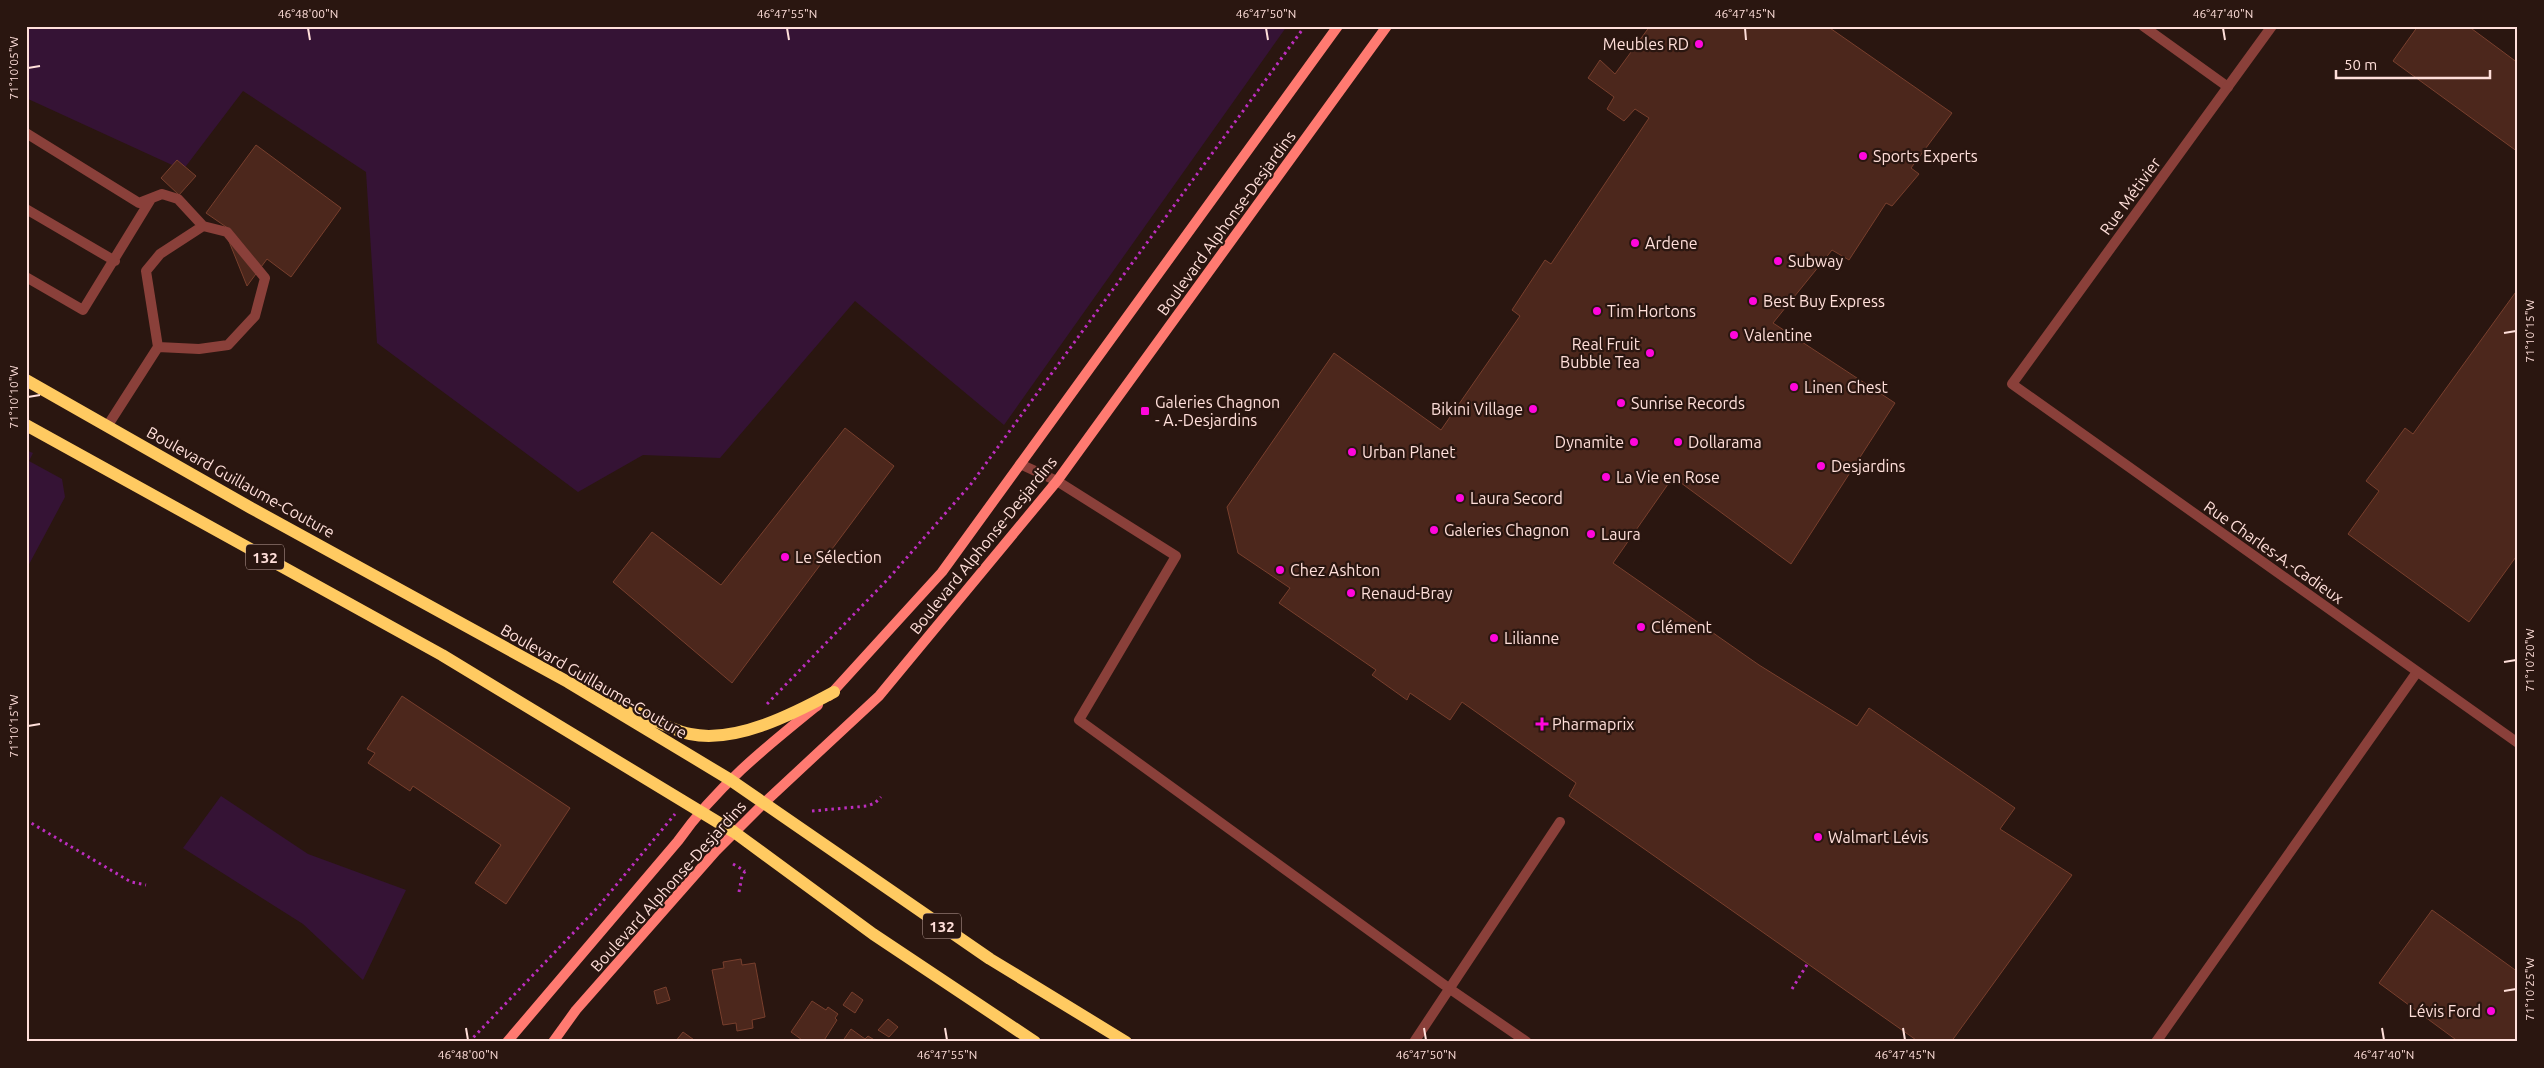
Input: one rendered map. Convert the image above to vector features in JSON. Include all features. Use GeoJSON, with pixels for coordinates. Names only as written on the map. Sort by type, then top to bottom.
{"type":"FeatureCollection","features":[{"type":"Feature","properties":{"kind":"main road","name":"Boulevard Alphonse-Desjardins"},"geometry":{"type":"LineString","coordinates":[[508,1042],[678,841],[699,811],[729,779],[834,692],[942,572],[1338,26]]}},
{"type":"Feature","properties":{"kind":"main road","name":"Boulevard Alphonse-Desjardins"},"geometry":{"type":"LineString","coordinates":[[553,1042],[576,1010],[734,832],[879,696],[1056,481],[1387,26]]}},
{"type":"Feature","properties":{"kind":"main road","name":"Boulevard Guillaume-Couture"},"geometry":{"type":"LineString","coordinates":[[26,380],[251,508],[568,682],[729,779],[990,960],[1126,1042]]}},
{"type":"Feature","properties":{"kind":"main road","name":"132"},"geometry":{"type":"LineString","coordinates":[[26,424],[442,655],[734,832],[874,934],[1035,1042]]}},
{"type":"Feature","properties":{"kind":"main road"},"geometry":{"type":"LineString","coordinates":[[568,682],[680,731],[708,736],[730,734],[761,725],[809,705],[834,692]]}},
{"type":"Feature","properties":{"kind":"street"},"geometry":{"type":"LineString","coordinates":[[2143,26],[2228,87]]}},
{"type":"Feature","properties":{"kind":"street","name":"Rue Métivier"},"geometry":{"type":"LineString","coordinates":[[2012,384],[2272,26]]}},
{"type":"Feature","properties":{"kind":"street"},"geometry":{"type":"LineString","coordinates":[[26,133],[138,203],[162,194],[178,199],[203,226],[227,232],[265,278],[255,316],[228,346],[199,349],[158,347]]}},
{"type":"Feature","properties":{"kind":"street"},"geometry":{"type":"LineString","coordinates":[[26,277],[83,310],[115,261],[151,199]]}},
{"type":"Feature","properties":{"kind":"street"},"geometry":{"type":"LineString","coordinates":[[26,209],[115,261]]}},
{"type":"Feature","properties":{"kind":"street"},"geometry":{"type":"LineString","coordinates":[[108,425],[158,347],[146,271],[160,254],[203,226]]}},
{"type":"Feature","properties":{"kind":"street","name":"Rue Charles-A.-Cadieux"},"geometry":{"type":"LineString","coordinates":[[2012,384],[2518,743]]}},
{"type":"Feature","properties":{"kind":"street"},"geometry":{"type":"LineString","coordinates":[[1020,464],[1056,481],[1176,556],[1079,720],[1450,989],[1527,1042]]}},
{"type":"Feature","properties":{"kind":"street"},"geometry":{"type":"LineString","coordinates":[[2156,1042],[2417,672]]}},
{"type":"Feature","properties":{"kind":"street"},"geometry":{"type":"LineString","coordinates":[[1414,1042],[1560,822]]}},
{"type":"Feature","properties":{"kind":"path"},"geometry":{"type":"LineString","coordinates":[[761,710],[778,695],[889,578],[971,484],[1305,26]]}},
{"type":"Feature","properties":{"kind":"path"},"geometry":{"type":"LineString","coordinates":[[812,811],[867,806],[875,804],[881,797]]}},
{"type":"Feature","properties":{"kind":"path"},"geometry":{"type":"LineString","coordinates":[[26,820],[131,882],[146,885]]}},
{"type":"Feature","properties":{"kind":"path"},"geometry":{"type":"LineString","coordinates":[[469,1042],[598,907],[649,846]]}},
{"type":"Feature","properties":{"kind":"path"},"geometry":{"type":"LineString","coordinates":[[733,864],[746,869],[739,892]]}},
{"type":"Feature","properties":{"kind":"path"},"geometry":{"type":"LineString","coordinates":[[1792,989],[1808,964]]}},
{"type":"Feature","properties":{"kind":"shaded area"},"geometry":{"type":"Polygon","coordinates":[[[26,26],[1287,26],[1004,425],[855,301],[720,458],[643,455],[578,492],[377,343],[366,172],[243,91],[183,170],[26,98],[26,26]]]}},
{"type":"Feature","properties":{"kind":"shaded area"},"geometry":{"type":"Polygon","coordinates":[[[26,450],[33,453],[29,461],[62,479],[65,497],[26,570],[26,450]]]}},
{"type":"Feature","properties":{"kind":"shaded area"},"geometry":{"type":"Polygon","coordinates":[[[221,796],[308,854],[406,890],[363,980],[303,924],[183,848],[221,796]]]}},
{"type":"Feature","properties":{"kind":"building","name":"Galeries Chagnon"},"geometry":{"type":"Polygon","coordinates":[[[1650,26],[1827,26],[1952,113],[1911,168],[1919,174],[1892,206],[1886,203],[1849,260],[1832,250],[1773,323],[1895,403],[1791,564],[1673,477],[1613,563],[1759,665],[1857,726],[1869,708],[2015,808],[2000,829],[2072,875],[1951,1042],[1919,1042],[1569,796],[1576,783],[1462,702],[1450,720],[1410,693],[1407,700],[1372,675],[1376,670],[1279,603],[1290,588],[1238,553],[1227,507],[1334,353],[1441,430],[1520,316],[1512,310],[1545,260],[1551,264],[1649,118],[1635,109],[1624,121],[1607,109],[1614,97],[1588,78],[1600,60],[1615,74],[1650,26]]]}},
{"type":"Feature","properties":{"kind":"building"},"geometry":{"type":"Polygon","coordinates":[[[2418,26],[2468,26],[2518,63],[2518,152],[2393,61],[2418,26]]]}},
{"type":"Feature","properties":{"kind":"building"},"geometry":{"type":"Polygon","coordinates":[[[256,145],[341,208],[291,277],[267,259],[247,286],[226,234],[232,231],[206,213],[256,145]]]}},
{"type":"Feature","properties":{"kind":"building"},"geometry":{"type":"Polygon","coordinates":[[[177,160],[196,176],[179,195],[161,178],[177,160]]]}},
{"type":"Feature","properties":{"kind":"building"},"geometry":{"type":"Polygon","coordinates":[[[2518,289],[2518,554],[2469,622],[2348,534],[2379,491],[2366,481],[2405,428],[2413,434],[2518,289]]]}},
{"type":"Feature","properties":{"kind":"building","name":"Le Sélection"},"geometry":{"type":"Polygon","coordinates":[[[845,428],[894,466],[732,683],[613,582],[652,532],[721,585],[845,428]]]}},
{"type":"Feature","properties":{"kind":"building"},"geometry":{"type":"Polygon","coordinates":[[[402,696],[570,808],[506,904],[475,883],[501,845],[413,786],[410,791],[368,763],[375,753],[367,749],[402,696]]]}},
{"type":"Feature","properties":{"kind":"building"},"geometry":{"type":"Polygon","coordinates":[[[2432,910],[2518,972],[2518,1042],[2459,1042],[2379,983],[2432,910]]]}},
{"type":"Feature","properties":{"kind":"building"},"geometry":{"type":"Polygon","coordinates":[[[741,959],[742,965],[755,963],[765,1017],[752,1020],[753,1028],[737,1031],[736,1023],[723,1025],[712,970],[724,968],[723,962],[741,959]]]}},
{"type":"Feature","properties":{"kind":"building"},"geometry":{"type":"Polygon","coordinates":[[[666,987],[670,1000],[657,1004],[654,991],[666,987]]]}},
{"type":"Feature","properties":{"kind":"building"},"geometry":{"type":"Polygon","coordinates":[[[852,992],[863,1000],[855,1013],[843,1005],[852,992]]]}},
{"type":"Feature","properties":{"kind":"building"},"geometry":{"type":"Polygon","coordinates":[[[812,1001],[826,1010],[828,1007],[838,1014],[835,1018],[837,1020],[823,1042],[805,1042],[791,1032],[812,1001]]]}},
{"type":"Feature","properties":{"kind":"building"},"geometry":{"type":"Polygon","coordinates":[[[888,1019],[898,1027],[889,1037],[878,1030],[888,1019]]]}},
{"type":"Feature","properties":{"kind":"building"},"geometry":{"type":"Polygon","coordinates":[[[851,1029],[865,1039],[868,1036],[876,1041],[842,1042],[851,1029]]]}},
{"type":"Feature","properties":{"kind":"building"},"geometry":{"type":"Polygon","coordinates":[[[683,1032],[697,1042],[675,1042],[683,1032]]]}},
{"type":"Feature","properties":{"kind":"place","name":"Meubles RD"},"geometry":{"type":"Point","coordinates":[1699,44]}},
{"type":"Feature","properties":{"kind":"place","name":"Sports Experts"},"geometry":{"type":"Point","coordinates":[1863,156]}},
{"type":"Feature","properties":{"kind":"place","name":"Ardene"},"geometry":{"type":"Point","coordinates":[1635,243]}},
{"type":"Feature","properties":{"kind":"place","name":"Subway"},"geometry":{"type":"Point","coordinates":[1778,261]}},
{"type":"Feature","properties":{"kind":"place","name":"Best Buy Express"},"geometry":{"type":"Point","coordinates":[1753,301]}},
{"type":"Feature","properties":{"kind":"place","name":"Tim Hortons"},"geometry":{"type":"Point","coordinates":[1597,311]}},
{"type":"Feature","properties":{"kind":"place","name":"Valentine"},"geometry":{"type":"Point","coordinates":[1734,335]}},
{"type":"Feature","properties":{"kind":"place","name":"Real Fruit Bubble Tea"},"geometry":{"type":"Point","coordinates":[1650,353]}},
{"type":"Feature","properties":{"kind":"place","name":"Linen Chest"},"geometry":{"type":"Point","coordinates":[1794,387]}},
{"type":"Feature","properties":{"kind":"place","name":"Sunrise Records"},"geometry":{"type":"Point","coordinates":[1621,403]}},
{"type":"Feature","properties":{"kind":"place","name":"Bikini Village"},"geometry":{"type":"Point","coordinates":[1533,409]}},
{"type":"Feature","properties":{"kind":"place","name":"Galeries Chagnon - A.-Desjardins"},"geometry":{"type":"Point","coordinates":[1145,411]}},
{"type":"Feature","properties":{"kind":"place","name":"Dynamite"},"geometry":{"type":"Point","coordinates":[1634,442]}},
{"type":"Feature","properties":{"kind":"place","name":"Dollarama"},"geometry":{"type":"Point","coordinates":[1678,442]}},
{"type":"Feature","properties":{"kind":"place","name":"Urban Planet"},"geometry":{"type":"Point","coordinates":[1352,452]}},
{"type":"Feature","properties":{"kind":"place","name":"Desjardins"},"geometry":{"type":"Point","coordinates":[1821,466]}},
{"type":"Feature","properties":{"kind":"place","name":"La Vie en Rose"},"geometry":{"type":"Point","coordinates":[1606,477]}},
{"type":"Feature","properties":{"kind":"place","name":"Laura Secord"},"geometry":{"type":"Point","coordinates":[1460,498]}},
{"type":"Feature","properties":{"kind":"place","name":"Galeries Chagnon"},"geometry":{"type":"Point","coordinates":[1434,530]}},
{"type":"Feature","properties":{"kind":"place","name":"Laura"},"geometry":{"type":"Point","coordinates":[1591,534]}},
{"type":"Feature","properties":{"kind":"place","name":"Le Sélection"},"geometry":{"type":"Point","coordinates":[785,557]}},
{"type":"Feature","properties":{"kind":"place","name":"Chez Ashton"},"geometry":{"type":"Point","coordinates":[1280,570]}},
{"type":"Feature","properties":{"kind":"place","name":"Renaud-Bray"},"geometry":{"type":"Point","coordinates":[1351,593]}},
{"type":"Feature","properties":{"kind":"place","name":"Clément"},"geometry":{"type":"Point","coordinates":[1641,627]}},
{"type":"Feature","properties":{"kind":"place","name":"Lilianne"},"geometry":{"type":"Point","coordinates":[1494,638]}},
{"type":"Feature","properties":{"kind":"place","name":"Pharmaprix"},"geometry":{"type":"Point","coordinates":[1542,724]}},
{"type":"Feature","properties":{"kind":"place","name":"Walmart Lévis"},"geometry":{"type":"Point","coordinates":[1818,837]}},
{"type":"Feature","properties":{"kind":"place","name":"Lévis Ford"},"geometry":{"type":"Point","coordinates":[2491,1011]}}]}
